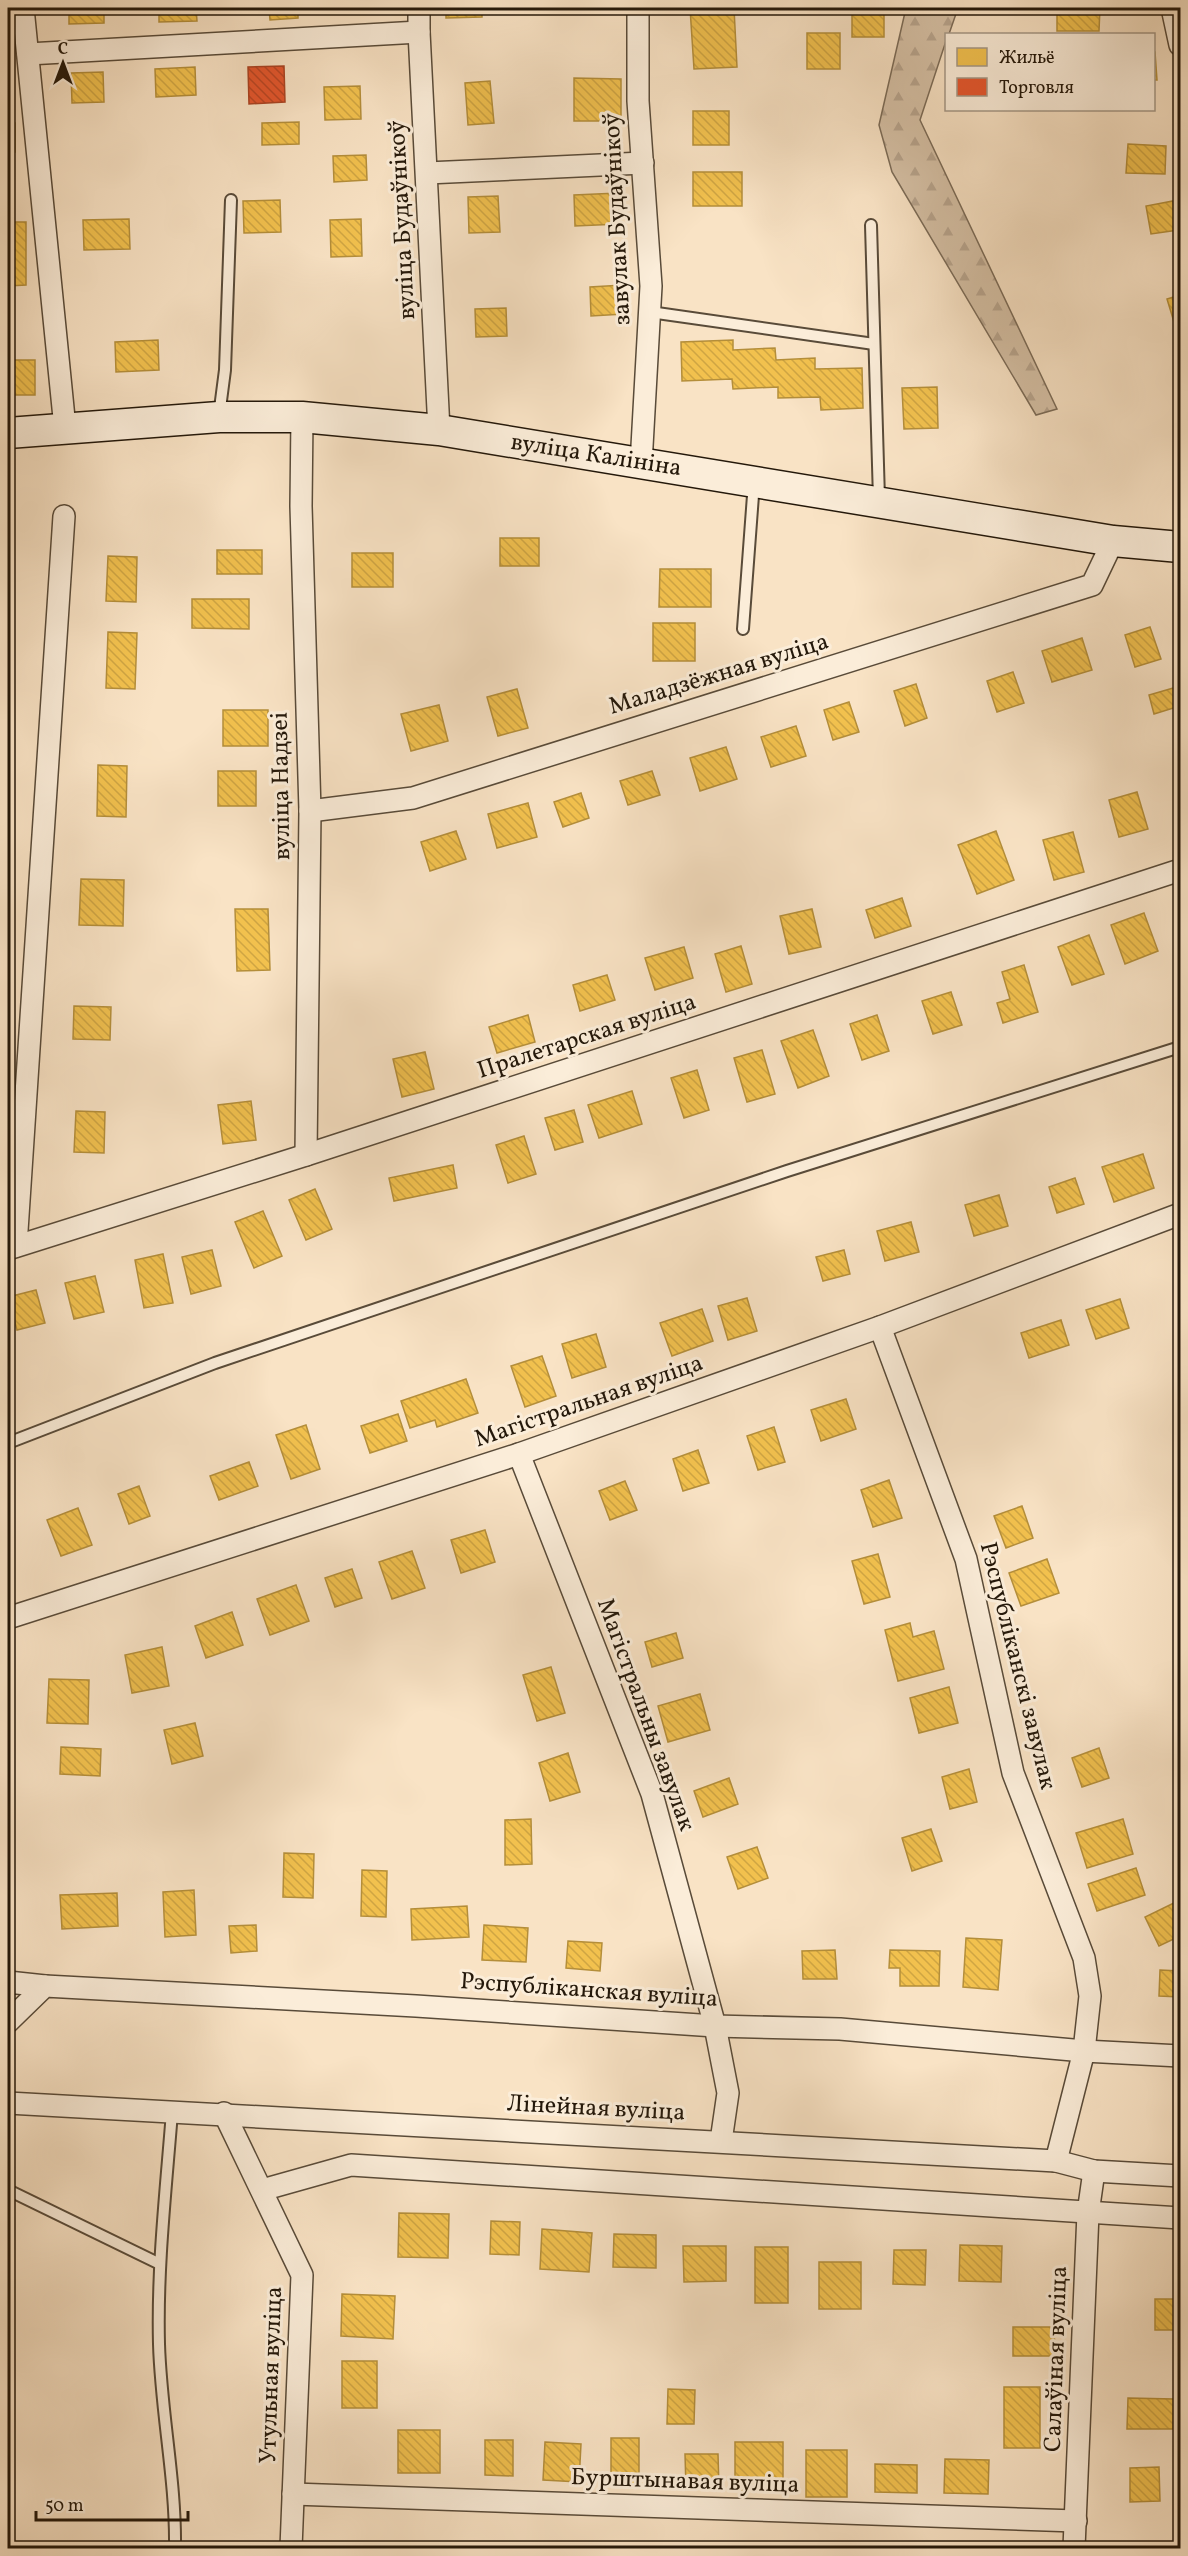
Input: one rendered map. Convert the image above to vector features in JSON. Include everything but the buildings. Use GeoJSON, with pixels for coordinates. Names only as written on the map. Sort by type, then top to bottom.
{"type":"FeatureCollection","features":[{"type":"Feature","properties":{"kind":"main road","name":"вуліца Калініна"},"geometry":{"type":"LineString","coordinates":[[8,433],[219,417],[302,417],[439,430],[1113,541],[1180,547]]}},
{"type":"Feature","properties":{"kind":"street"},"geometry":{"type":"LineString","coordinates":[[23,8],[65,428]]}},
{"type":"Feature","properties":{"kind":"street","name":"вуліца Будаўнікоў"},"geometry":{"type":"LineString","coordinates":[[419,8],[418,32],[439,430]]}},
{"type":"Feature","properties":{"kind":"street","name":"завулак Будаўнікоў"},"geometry":{"type":"LineString","coordinates":[[638,8],[638,101],[651,286],[641,464]]}},
{"type":"Feature","properties":{"kind":"street"},"geometry":{"type":"LineString","coordinates":[[1172,8],[1180,45]]}},
{"type":"Feature","properties":{"kind":"street"},"geometry":{"type":"LineString","coordinates":[[28,54],[418,32]]}},
{"type":"Feature","properties":{"kind":"street"},"geometry":{"type":"LineString","coordinates":[[427,173],[643,163]]}},
{"type":"Feature","properties":{"kind":"street","name":"вуліца Надзеі"},"geometry":{"type":"LineString","coordinates":[[302,417],[301,506],[310,811],[306,1155]]}},
{"type":"Feature","properties":{"kind":"street"},"geometry":{"type":"LineString","coordinates":[[12,1247],[64,516]]}},
{"type":"Feature","properties":{"kind":"street","name":"Маладзёжная вуліца"},"geometry":{"type":"LineString","coordinates":[[310,811],[413,798],[1092,585],[1113,541]]}},
{"type":"Feature","properties":{"kind":"street","name":"Пралетарская вуліца"},"geometry":{"type":"LineString","coordinates":[[12,1247],[306,1155],[1180,870]]}},
{"type":"Feature","properties":{"kind":"street","name":"Магістральная вуліца"},"geometry":{"type":"LineString","coordinates":[[8,1618],[519,1454],[880,1327],[1180,1214]]}},
{"type":"Feature","properties":{"kind":"street","name":"Рэспубліканскі завулак"},"geometry":{"type":"LineString","coordinates":[[880,1327],[966,1559],[1013,1773],[1084,1958],[1090,1996],[1084,2051],[1056,2161]]}},
{"type":"Feature","properties":{"kind":"street","name":"Магістральны завулак"},"geometry":{"type":"LineString","coordinates":[[519,1454],[652,1794],[715,2026],[728,2093],[721,2141]]}},
{"type":"Feature","properties":{"kind":"street","name":"Рэспубліканская вуліца"},"geometry":{"type":"LineString","coordinates":[[8,1982],[715,2026],[840,2029],[1084,2051],[1180,2056]]}},
{"type":"Feature","properties":{"kind":"street"},"geometry":{"type":"LineString","coordinates":[[8,2022],[45,1986]]}},
{"type":"Feature","properties":{"kind":"street","name":"Лінейная вуліца"},"geometry":{"type":"LineString","coordinates":[[8,2103],[224,2113],[1056,2161],[1094,2171],[1180,2176]]}},
{"type":"Feature","properties":{"kind":"street","name":"Утульная вуліца"},"geometry":{"type":"LineString","coordinates":[[224,2113],[302,2275],[291,2548]]}},
{"type":"Feature","properties":{"kind":"street"},"geometry":{"type":"LineString","coordinates":[[262,2190],[351,2165],[1180,2218]]}},
{"type":"Feature","properties":{"kind":"street","name":"Салаўіная вуліца"},"geometry":{"type":"LineString","coordinates":[[1074,2548],[1088,2213],[1094,2171]]}},
{"type":"Feature","properties":{"kind":"street","name":"Бурштынавая вуліца"},"geometry":{"type":"LineString","coordinates":[[293,2494],[1076,2521]]}},
{"type":"Feature","properties":{"kind":"lane"},"geometry":{"type":"LineString","coordinates":[[219,417],[225,370],[231,200]]}},
{"type":"Feature","properties":{"kind":"lane"},"geometry":{"type":"LineString","coordinates":[[871,225],[879,502]]}},
{"type":"Feature","properties":{"kind":"lane"},"geometry":{"type":"LineString","coordinates":[[650,312],[874,344]]}},
{"type":"Feature","properties":{"kind":"lane"},"geometry":{"type":"LineString","coordinates":[[743,629],[754,482]]}},
{"type":"Feature","properties":{"kind":"lane"},"geometry":{"type":"LineString","coordinates":[[8,1443],[215,1363],[787,1171],[1180,1047]]}},
{"type":"Feature","properties":{"kind":"lane"},"geometry":{"type":"LineString","coordinates":[[172,2112],[160,2264],[159,2345],[166,2432],[176,2505],[175,2548]]}},
{"type":"Feature","properties":{"kind":"lane"},"geometry":{"type":"LineString","coordinates":[[8,2190],[160,2264]]}},
{"type":"Feature","properties":{"kind":"green space"},"geometry":{"type":"Polygon","coordinates":[[[906,8],[958,8],[949,33],[945,33],[945,44],[920,120],[1057,409],[1036,415],[892,172],[879,125],[906,8]]]}}]}
